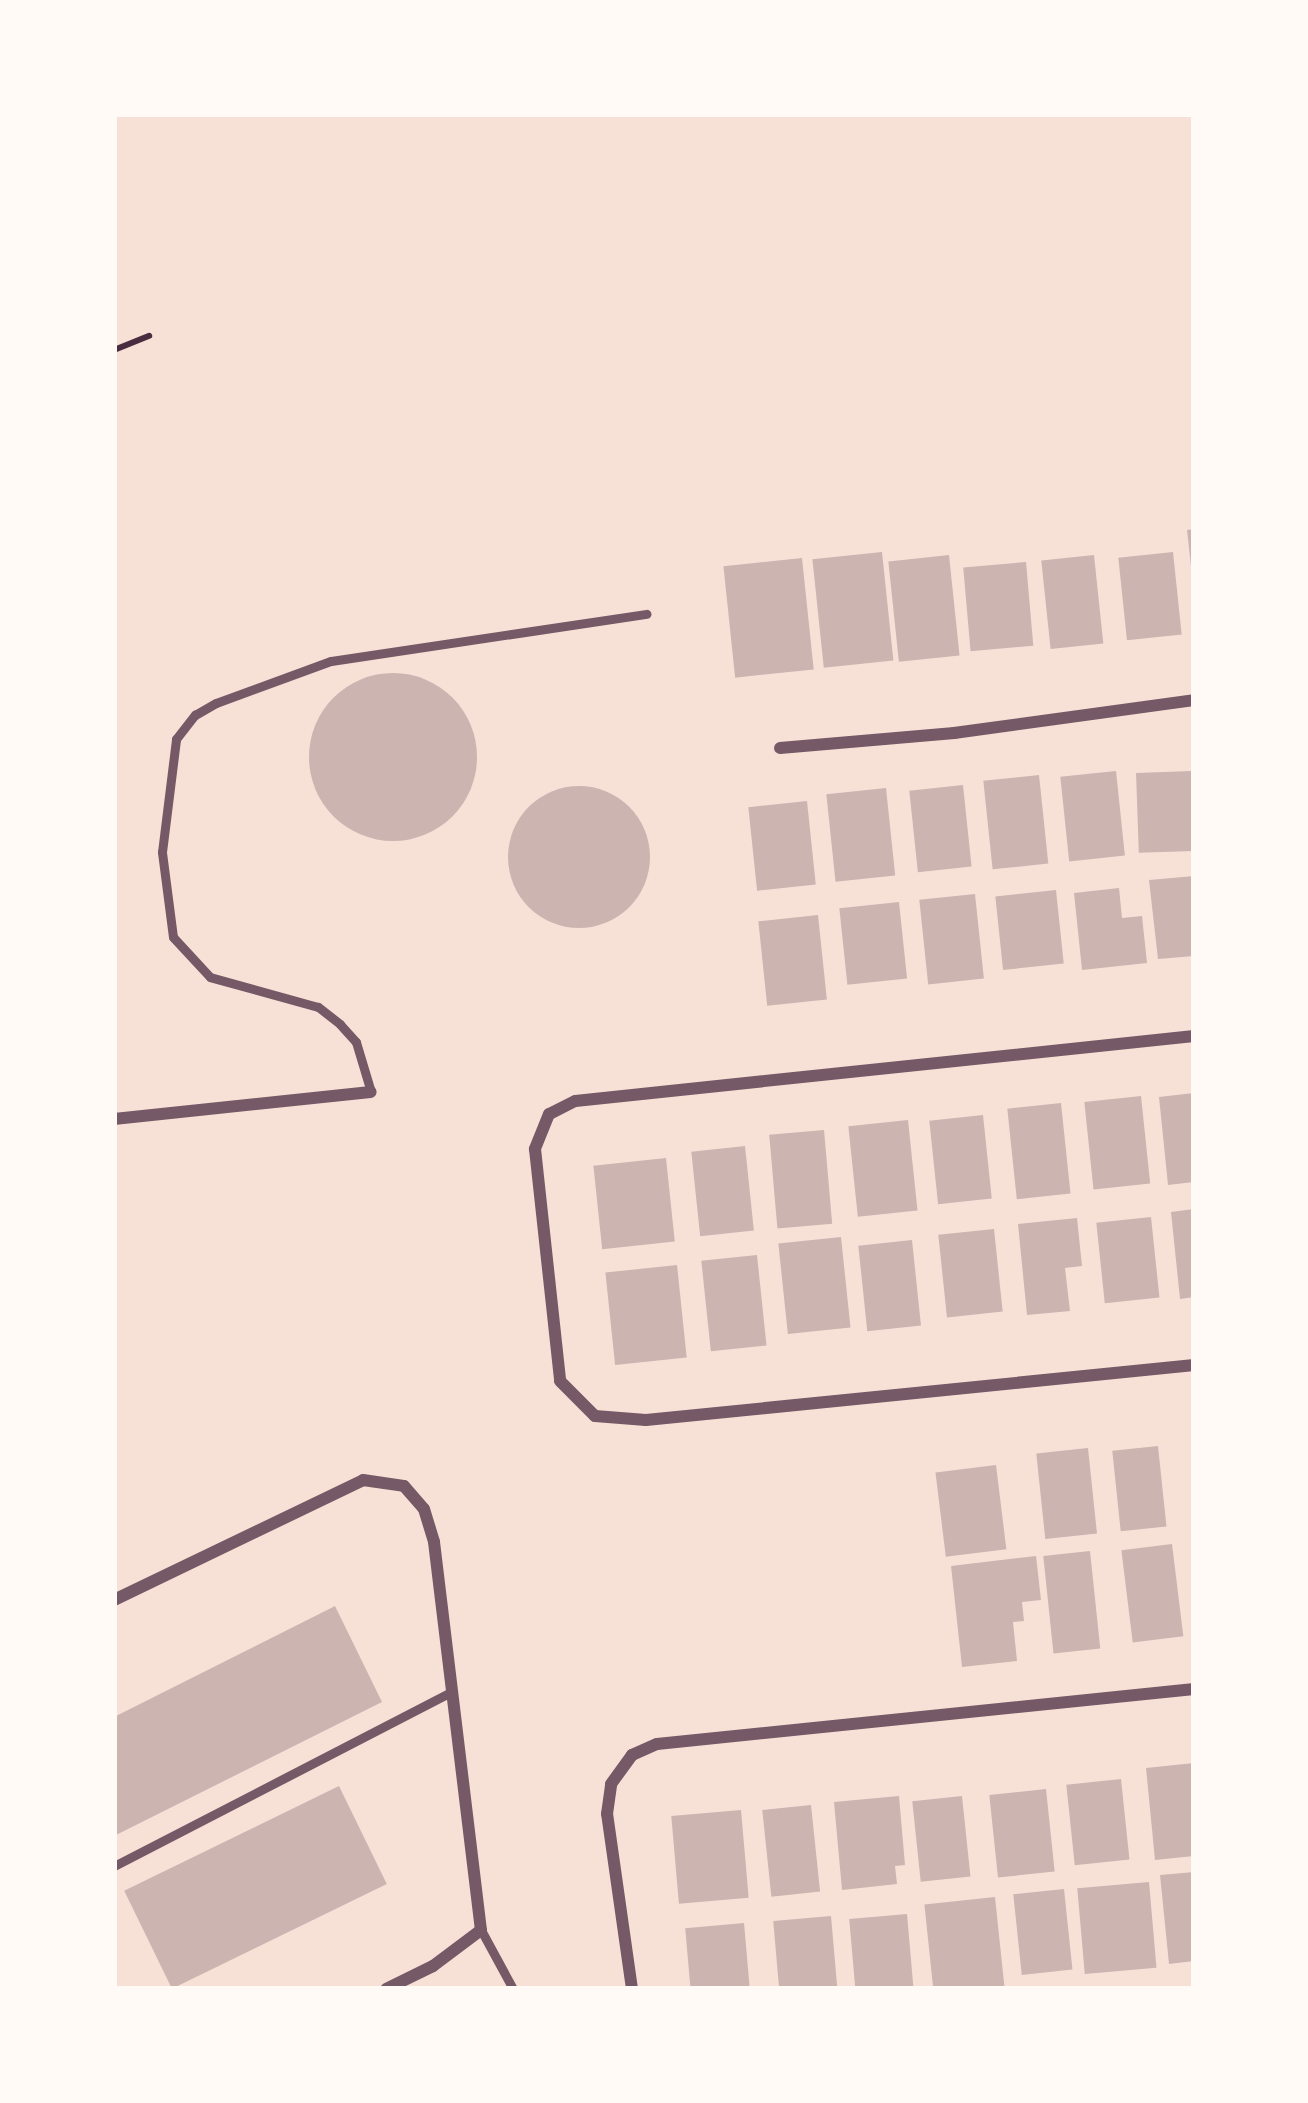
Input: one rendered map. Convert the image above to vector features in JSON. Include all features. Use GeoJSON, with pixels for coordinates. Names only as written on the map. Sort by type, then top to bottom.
{"type":"FeatureCollection","features":[{"type":"Feature","properties":{"kind":"street"},"geometry":{"type":"LineString","coordinates":[[780,748],[954,733],[1194,700]]}},
{"type":"Feature","properties":{"kind":"street"},"geometry":{"type":"LineString","coordinates":[[1194,1036],[575,1101],[549,1114],[535,1149],[560,1382],[596,1416],[646,1420],[1194,1365]]}},
{"type":"Feature","properties":{"kind":"street"},"geometry":{"type":"LineString","coordinates":[[114,1119],[371,1092]]}},
{"type":"Feature","properties":{"kind":"street"},"geometry":{"type":"LineString","coordinates":[[114,1600],[364,1480],[404,1486],[424,1509],[434,1542],[481,1930],[433,1966],[386,1989]]}},
{"type":"Feature","properties":{"kind":"street"},"geometry":{"type":"LineString","coordinates":[[632,1989],[607,1814],[611,1784],[632,1755],[657,1744],[1194,1689]]}},
{"type":"Feature","properties":{"kind":"lane"},"geometry":{"type":"LineString","coordinates":[[371,1092],[356,1042],[340,1024],[318,1007],[210,977],[173,938],[162,852],[176,739],[195,715],[217,703],[331,661],[647,614]]}},
{"type":"Feature","properties":{"kind":"lane"},"geometry":{"type":"LineString","coordinates":[[114,1866],[449,1694]]}},
{"type":"Feature","properties":{"kind":"lane"},"geometry":{"type":"LineString","coordinates":[[481,1930],[513,1989]]}},
{"type":"Feature","properties":{"kind":"path"},"geometry":{"type":"LineString","coordinates":[[114,350],[149,336]]}},
{"type":"Feature","properties":{"kind":"building"},"geometry":{"type":"Polygon","coordinates":[[[1194,529],[1194,566],[1191,566],[1187,530],[1194,529]]]}},
{"type":"Feature","properties":{"kind":"building"},"geometry":{"type":"Polygon","coordinates":[[[882,552],[893,660],[824,668],[812,559],[882,552]]]}},
{"type":"Feature","properties":{"kind":"building"},"geometry":{"type":"Polygon","coordinates":[[[1173,552],[1182,635],[1127,640],[1118,558],[1173,552]]]}},
{"type":"Feature","properties":{"kind":"building"},"geometry":{"type":"Polygon","coordinates":[[[949,555],[960,655],[899,662],[888,561],[949,555]]]}},
{"type":"Feature","properties":{"kind":"building"},"geometry":{"type":"Polygon","coordinates":[[[1094,555],[1103,644],[1051,649],[1041,561],[1094,555]]]}},
{"type":"Feature","properties":{"kind":"building"},"geometry":{"type":"Polygon","coordinates":[[[802,558],[814,669],[735,678],[723,566],[802,558]]]}},
{"type":"Feature","properties":{"kind":"building"},"geometry":{"type":"Polygon","coordinates":[[[1026,562],[1033,646],[971,651],[963,567],[1026,562]]]}},
{"type":"Feature","properties":{"kind":"building"},"geometry":{"type":"Polygon","coordinates":[[[393,673],[425,679],[452,698],[471,725],[477,757],[471,789],[452,816],[425,835],[393,841],[361,835],[334,816],[315,789],[309,757],[315,725],[334,698],[361,679],[393,673]]]}},
{"type":"Feature","properties":{"kind":"building"},"geometry":{"type":"Polygon","coordinates":[[[1116,771],[1125,856],[1069,861],[1060,777],[1116,771]]]}},
{"type":"Feature","properties":{"kind":"building"},"geometry":{"type":"Polygon","coordinates":[[[1191,771],[1194,851],[1139,853],[1136,773],[1191,771]]]}},
{"type":"Feature","properties":{"kind":"building"},"geometry":{"type":"Polygon","coordinates":[[[1039,775],[1048,864],[993,869],[983,781],[1039,775]]]}},
{"type":"Feature","properties":{"kind":"building"},"geometry":{"type":"Polygon","coordinates":[[[963,785],[972,867],[918,872],[909,791],[963,785]]]}},
{"type":"Feature","properties":{"kind":"building"},"geometry":{"type":"Polygon","coordinates":[[[579,786],[606,792],[629,807],[644,830],[650,857],[644,884],[629,907],[606,922],[579,928],[552,922],[529,907],[514,884],[508,857],[514,830],[529,807],[552,792],[579,786]]]}},
{"type":"Feature","properties":{"kind":"building"},"geometry":{"type":"Polygon","coordinates":[[[886,788],[895,876],[836,882],[826,794],[886,788]]]}},
{"type":"Feature","properties":{"kind":"building"},"geometry":{"type":"Polygon","coordinates":[[[807,801],[816,885],[757,891],[748,807],[807,801]]]}},
{"type":"Feature","properties":{"kind":"building"},"geometry":{"type":"Polygon","coordinates":[[[1194,876],[1194,956],[1158,959],[1149,880],[1194,876]]]}},
{"type":"Feature","properties":{"kind":"building"},"geometry":{"type":"Polygon","coordinates":[[[1119,888],[1122,918],[1142,916],[1147,963],[1082,970],[1074,893],[1119,888]]]}},
{"type":"Feature","properties":{"kind":"building"},"geometry":{"type":"Polygon","coordinates":[[[1056,890],[1064,964],[1003,970],[995,896],[1056,890]]]}},
{"type":"Feature","properties":{"kind":"building"},"geometry":{"type":"Polygon","coordinates":[[[975,894],[984,979],[928,984],[919,900],[975,894]]]}},
{"type":"Feature","properties":{"kind":"building"},"geometry":{"type":"Polygon","coordinates":[[[899,902],[907,979],[847,985],[839,908],[899,902]]]}},
{"type":"Feature","properties":{"kind":"building"},"geometry":{"type":"Polygon","coordinates":[[[818,915],[827,1000],[767,1006],[758,921],[818,915]]]}},
{"type":"Feature","properties":{"kind":"building"},"geometry":{"type":"Polygon","coordinates":[[[1194,1093],[1194,1182],[1168,1185],[1159,1097],[1194,1093]]]}},
{"type":"Feature","properties":{"kind":"building"},"geometry":{"type":"Polygon","coordinates":[[[1141,1096],[1150,1184],[1094,1189],[1084,1102],[1141,1096]]]}},
{"type":"Feature","properties":{"kind":"building"},"geometry":{"type":"Polygon","coordinates":[[[1061,1103],[1071,1194],[1017,1199],[1007,1109],[1061,1103]]]}},
{"type":"Feature","properties":{"kind":"building"},"geometry":{"type":"Polygon","coordinates":[[[983,1115],[992,1199],[938,1204],[929,1121],[983,1115]]]}},
{"type":"Feature","properties":{"kind":"building"},"geometry":{"type":"Polygon","coordinates":[[[908,1120],[918,1211],[858,1217],[848,1126],[908,1120]]]}},
{"type":"Feature","properties":{"kind":"building"},"geometry":{"type":"Polygon","coordinates":[[[824,1130],[832,1224],[777,1228],[769,1135],[824,1130]]]}},
{"type":"Feature","properties":{"kind":"building"},"geometry":{"type":"Polygon","coordinates":[[[745,1146],[754,1231],[700,1236],[691,1152],[745,1146]]]}},
{"type":"Feature","properties":{"kind":"building"},"geometry":{"type":"Polygon","coordinates":[[[666,1158],[675,1242],[602,1249],[593,1166],[666,1158]]]}},
{"type":"Feature","properties":{"kind":"building"},"geometry":{"type":"Polygon","coordinates":[[[1194,1209],[1194,1297],[1180,1299],[1171,1212],[1194,1209]]]}},
{"type":"Feature","properties":{"kind":"building"},"geometry":{"type":"Polygon","coordinates":[[[1151,1217],[1159,1298],[1105,1303],[1096,1223],[1151,1217]]]}},
{"type":"Feature","properties":{"kind":"building"},"geometry":{"type":"Polygon","coordinates":[[[1077,1218],[1082,1266],[1065,1268],[1070,1311],[1027,1315],[1018,1224],[1077,1218]]]}},
{"type":"Feature","properties":{"kind":"building"},"geometry":{"type":"Polygon","coordinates":[[[994,1229],[1003,1312],[947,1317],[938,1235],[994,1229]]]}},
{"type":"Feature","properties":{"kind":"building"},"geometry":{"type":"Polygon","coordinates":[[[841,1237],[851,1328],[788,1334],[778,1244],[841,1237]]]}},
{"type":"Feature","properties":{"kind":"building"},"geometry":{"type":"Polygon","coordinates":[[[912,1240],[921,1326],[867,1331],[858,1246],[912,1240]]]}},
{"type":"Feature","properties":{"kind":"building"},"geometry":{"type":"Polygon","coordinates":[[[757,1255],[767,1346],[711,1351],[701,1261],[757,1255]]]}},
{"type":"Feature","properties":{"kind":"building"},"geometry":{"type":"Polygon","coordinates":[[[677,1265],[687,1357],[615,1365],[605,1273],[677,1265]]]}},
{"type":"Feature","properties":{"kind":"building"},"geometry":{"type":"Polygon","coordinates":[[[1158,1446],[1166,1527],[1121,1531],[1112,1451],[1158,1446]]]}},
{"type":"Feature","properties":{"kind":"building"},"geometry":{"type":"Polygon","coordinates":[[[1088,1448],[1097,1534],[1045,1539],[1036,1453],[1088,1448]]]}},
{"type":"Feature","properties":{"kind":"building"},"geometry":{"type":"Polygon","coordinates":[[[996,1465],[1006,1549],[946,1557],[935,1472],[996,1465]]]}},
{"type":"Feature","properties":{"kind":"building"},"geometry":{"type":"Polygon","coordinates":[[[1172,1544],[1183,1636],[1133,1643],[1121,1550],[1172,1544]]]}},
{"type":"Feature","properties":{"kind":"building"},"geometry":{"type":"Polygon","coordinates":[[[1090,1551],[1100,1648],[1054,1653],[1043,1556],[1090,1551]]]}},
{"type":"Feature","properties":{"kind":"building"},"geometry":{"type":"Polygon","coordinates":[[[1036,1556],[1041,1600],[1022,1602],[1024,1621],[1013,1622],[1017,1661],[962,1667],[951,1566],[1036,1556]]]}},
{"type":"Feature","properties":{"kind":"building"},"geometry":{"type":"Polygon","coordinates":[[[335,1606],[382,1702],[114,1836],[114,1717],[335,1606]]]}},
{"type":"Feature","properties":{"kind":"building"},"geometry":{"type":"Polygon","coordinates":[[[1194,1763],[1194,1856],[1155,1860],[1146,1768],[1194,1763]]]}},
{"type":"Feature","properties":{"kind":"building"},"geometry":{"type":"Polygon","coordinates":[[[1121,1779],[1129,1860],[1075,1865],[1066,1785],[1121,1779]]]}},
{"type":"Feature","properties":{"kind":"building"},"geometry":{"type":"Polygon","coordinates":[[[339,1786],[387,1884],[172,1989],[124,1891],[339,1786]]]}},
{"type":"Feature","properties":{"kind":"building"},"geometry":{"type":"Polygon","coordinates":[[[1046,1789],[1055,1872],[998,1878],[989,1795],[1046,1789]]]}},
{"type":"Feature","properties":{"kind":"building"},"geometry":{"type":"Polygon","coordinates":[[[899,1796],[905,1865],[895,1866],[897,1884],[842,1890],[834,1802],[899,1796]]]}},
{"type":"Feature","properties":{"kind":"building"},"geometry":{"type":"Polygon","coordinates":[[[962,1796],[970,1877],[921,1882],[912,1801],[962,1796]]]}},
{"type":"Feature","properties":{"kind":"building"},"geometry":{"type":"Polygon","coordinates":[[[811,1805],[820,1892],[771,1897],[762,1810],[811,1805]]]}},
{"type":"Feature","properties":{"kind":"building"},"geometry":{"type":"Polygon","coordinates":[[[741,1810],[749,1898],[679,1904],[671,1816],[741,1810]]]}},
{"type":"Feature","properties":{"kind":"building"},"geometry":{"type":"Polygon","coordinates":[[[1194,1872],[1194,1961],[1169,1964],[1160,1875],[1194,1872]]]}},
{"type":"Feature","properties":{"kind":"building"},"geometry":{"type":"Polygon","coordinates":[[[1149,1882],[1156,1968],[1085,1974],[1077,1888],[1149,1882]]]}},
{"type":"Feature","properties":{"kind":"building"},"geometry":{"type":"Polygon","coordinates":[[[1064,1889],[1072,1970],[1022,1975],[1013,1894],[1064,1889]]]}},
{"type":"Feature","properties":{"kind":"building"},"geometry":{"type":"Polygon","coordinates":[[[995,1897],[1005,1988],[933,1989],[924,1904],[995,1897]]]}},
{"type":"Feature","properties":{"kind":"building"},"geometry":{"type":"Polygon","coordinates":[[[907,1914],[914,1989],[855,1989],[849,1919],[907,1914]]]}},
{"type":"Feature","properties":{"kind":"building"},"geometry":{"type":"Polygon","coordinates":[[[831,1916],[837,1989],[779,1989],[773,1921],[831,1916]]]}},
{"type":"Feature","properties":{"kind":"building"},"geometry":{"type":"Polygon","coordinates":[[[744,1923],[750,1989],[691,1989],[685,1928],[744,1923]]]}}]}
